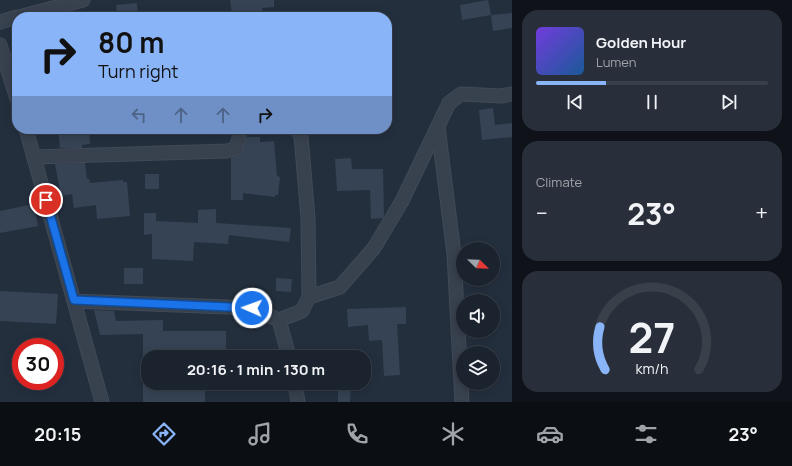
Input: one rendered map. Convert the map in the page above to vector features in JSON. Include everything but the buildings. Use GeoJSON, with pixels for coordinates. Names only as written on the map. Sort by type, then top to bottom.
{"type":"FeatureCollection","features":[{"type":"Feature","properties":{"kind":"street"},"geometry":{"type":"LineString","coordinates":[[37,12],[83,0]]}},
{"type":"Feature","properties":{"kind":"street"},"geometry":{"type":"LineString","coordinates":[[0,22],[12,19]]}},
{"type":"Feature","properties":{"kind":"street"},"geometry":{"type":"LineString","coordinates":[[0,45],[12,82]]}},
{"type":"Feature","properties":{"kind":"street"},"geometry":{"type":"LineString","coordinates":[[309,297],[340,287],[374,248],[402,201],[449,103],[461,94],[501,96],[512,94]]}},
{"type":"Feature","properties":{"kind":"street"},"geometry":{"type":"LineString","coordinates":[[438,127],[454,254],[462,402]]}},
{"type":"Feature","properties":{"kind":"street"},"geometry":{"type":"LineString","coordinates":[[27,134],[102,402]]}},
{"type":"Feature","properties":{"kind":"street"},"geometry":{"type":"LineString","coordinates":[[34,158],[227,151],[235,149],[239,139],[239,134]]}},
{"type":"Feature","properties":{"kind":"street"},"geometry":{"type":"LineString","coordinates":[[74,300],[252,308],[279,320],[302,311],[309,297],[308,218],[301,136],[300,134]]}},
{"type":"Feature","properties":{"kind":"street"},"geometry":{"type":"LineString","coordinates":[[279,320],[287,350]]}},
{"type":"Feature","properties":{"kind":"street"},"geometry":{"type":"LineString","coordinates":[[295,390],[298,402]]}},
{"type":"Feature","properties":{"kind":"route"},"geometry":{"type":"LineString","coordinates":[[46,200],[74,300],[252,308]]}}]}
